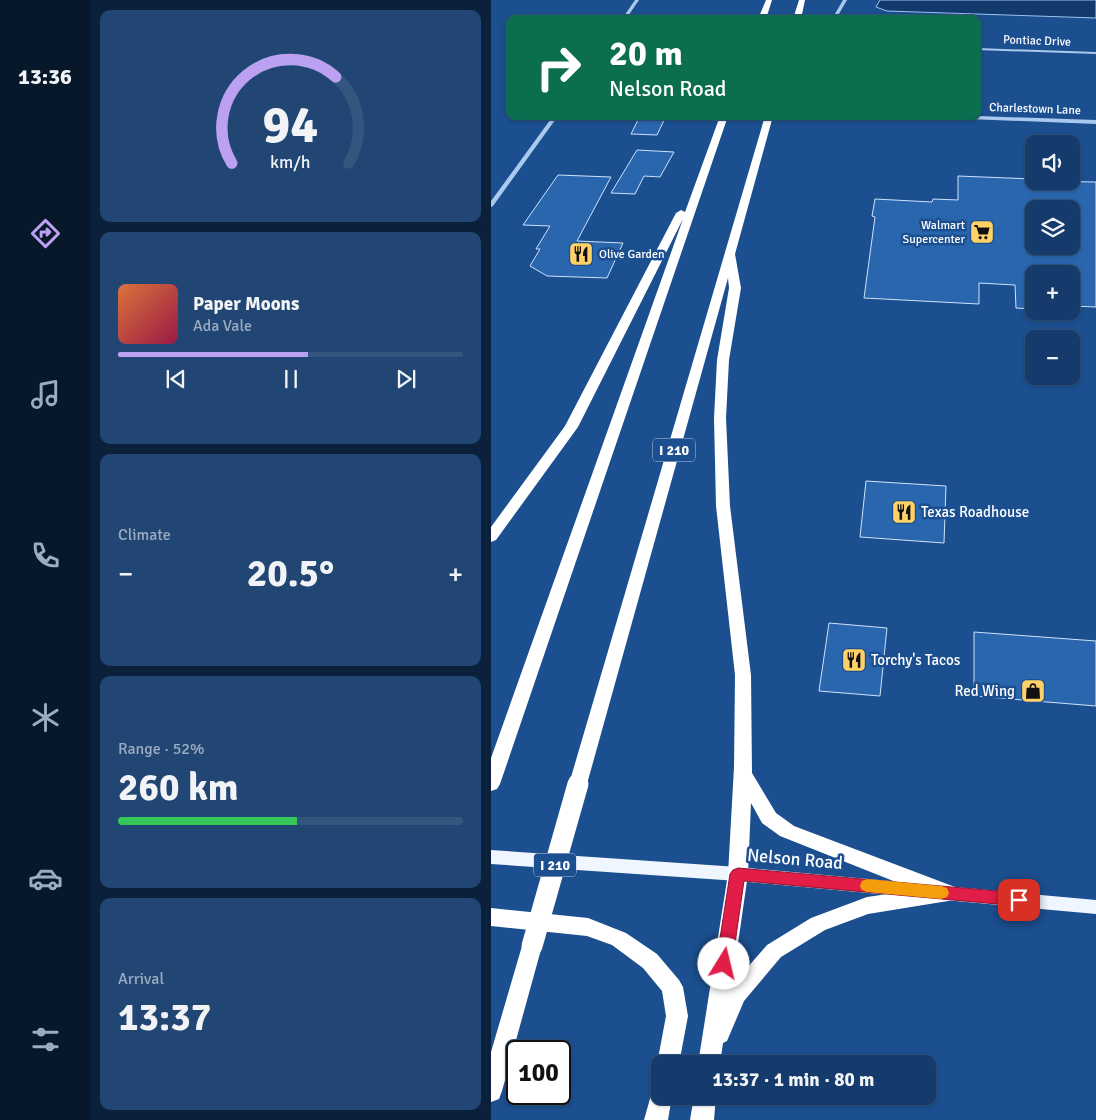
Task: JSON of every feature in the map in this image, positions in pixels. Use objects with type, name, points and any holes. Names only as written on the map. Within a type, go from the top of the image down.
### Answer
[{"type":"highway","points":[[763,15],[769,0]]},
{"type":"highway","points":[[798,15],[802,0]]},
{"type":"highway","points":[[493,778],[723,120]]},
{"type":"highway","name":"I 210","points":[[491,1091],[768,120]]},
{"type":"highway","points":[[491,538],[571,427],[708,161]]},
{"type":"highway","points":[[710,1055],[738,874],[743,774],[743,675],[723,506],[720,418],[723,360],[735,288],[730,254]]},
{"type":"highway","points":[[743,774],[769,818],[787,831],[948,893]]},
{"type":"highway","points":[[711,1055],[736,995],[774,952],[818,924],[867,906],[948,893]]},
{"type":"highway","points":[[491,917],[588,926],[619,939],[650,961],[672,987],[677,1016],[669,1055]]},
{"type":"highway","points":[[656,1120],[659,1105]]},
{"type":"highway","points":[[702,1120],[704,1105]]},
{"type":"main road","name":"Nelson Road","points":[[491,857],[738,874],[1096,907]]},
{"type":"street","points":[[627,15],[637,0]]},
{"type":"street","points":[[836,15],[845,0]]},
{"type":"street","name":"Pontiac Drive","points":[[981,49],[1096,53]]},
{"type":"street","name":"Charlestown Lane","points":[[981,117],[1096,122]]},
{"type":"street","points":[[491,205],[553,120]]},
{"type":"water","points":[[880,0],[1096,0],[1096,18],[887,11],[876,7]]},
{"type":"building","points":[[638,120],[664,120],[657,135],[631,134]]},
{"type":"building","points":[[637,150],[674,152],[660,177],[644,176],[635,194],[611,193]]},
{"type":"building","points":[[558,175],[611,177],[577,241],[623,243],[607,278],[547,276],[530,266],[540,249],[536,249],[550,226],[523,225]]},
{"type":"building","name":"Walmart Supercenter","points":[[958,176],[1025,179],[1025,190],[1080,190],[1080,182],[1096,182],[1096,307],[1080,306],[1080,265],[1025,265],[1025,309],[1016,308],[1015,285],[979,283],[979,304],[864,298],[875,217],[872,216],[875,199],[932,202],[933,199],[958,200]]},
{"type":"building","name":"Texas Roadhouse","points":[[866,481],[946,486],[944,543],[860,537]]},
{"type":"building","name":"Torchy's Tacos","points":[[829,623],[887,628],[880,696],[819,691]]},
{"type":"building","points":[[974,632],[1096,641],[1096,706],[974,696]]},
{"type":"slow traffic","points":[[867,886],[941,893]]},
{"type":"place","name":"Walmart Supercenter","points":[[982,232]]},
{"type":"place","name":"Olive Garden","points":[[581,254]]},
{"type":"place","name":"Texas Roadhouse","points":[[904,512]]},
{"type":"place","name":"Torchy's Tacos","points":[[854,660]]},
{"type":"place","name":"Red Wing","points":[[1033,691]]},
{"type":"route","points":[[724,964],[738,874],[1019,900]]}]
